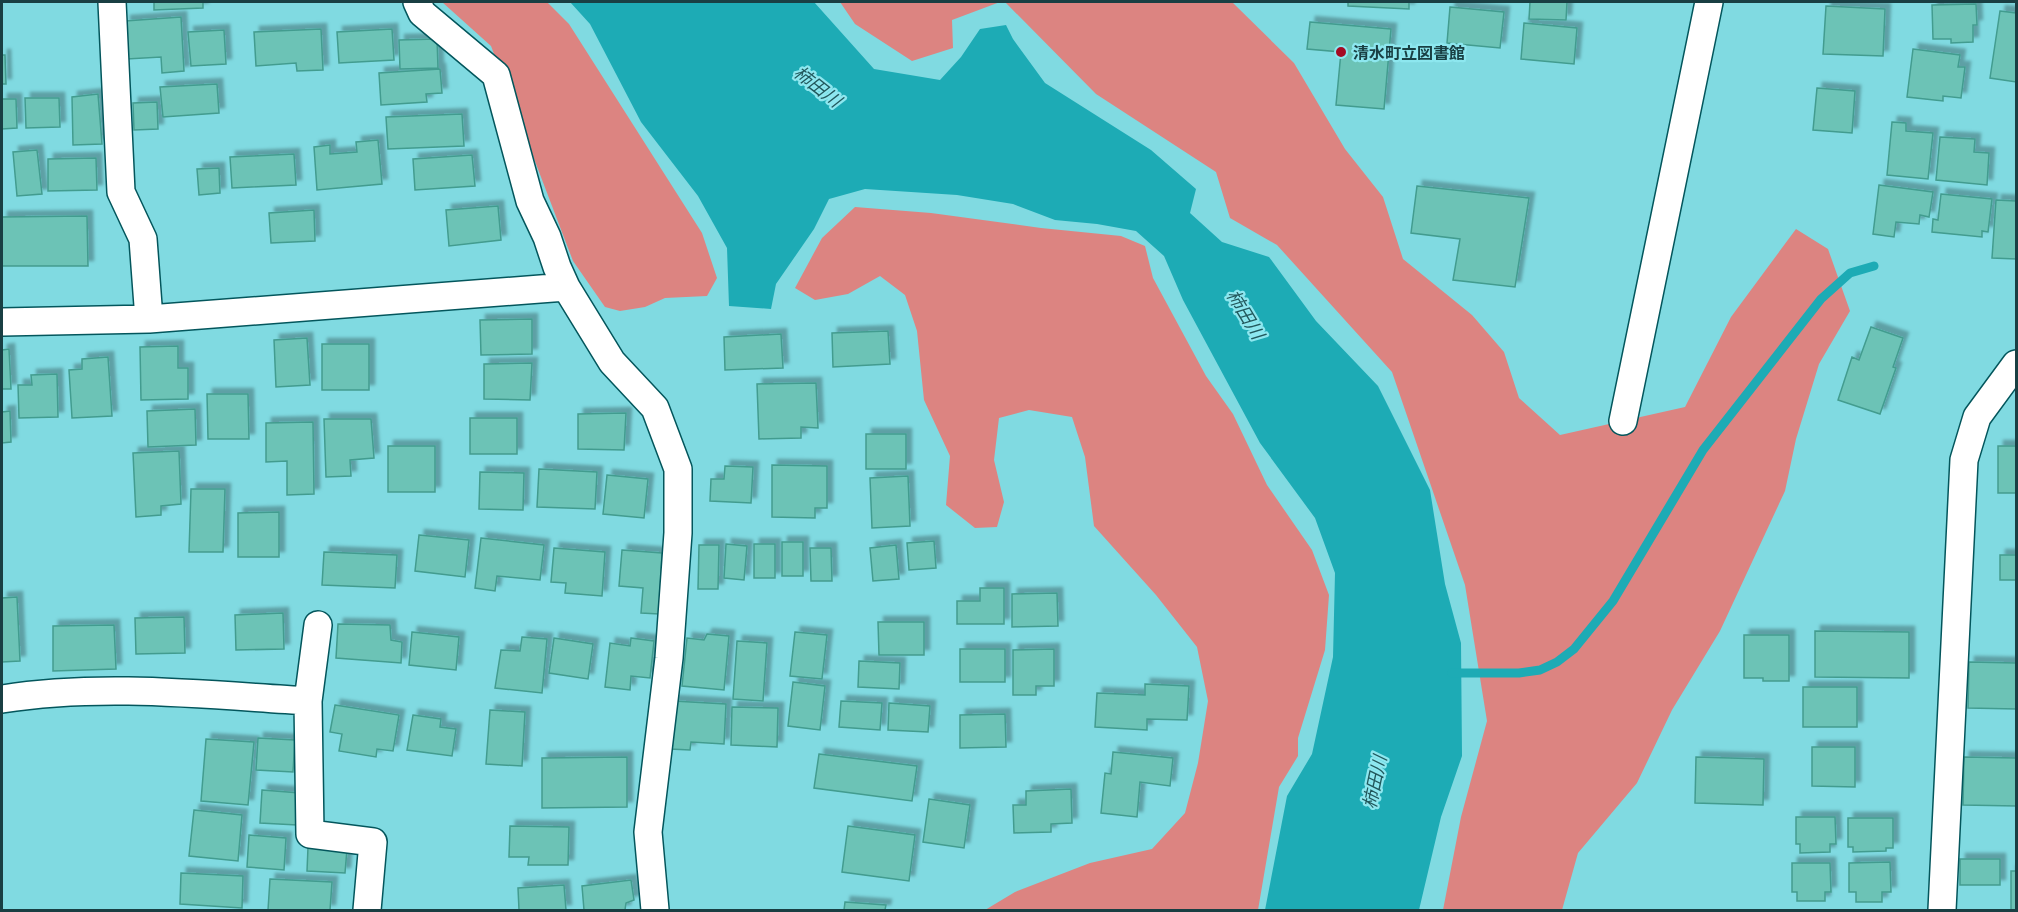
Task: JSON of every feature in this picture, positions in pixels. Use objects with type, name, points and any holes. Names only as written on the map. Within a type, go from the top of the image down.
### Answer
[{"type":"street","points":[[112,2],[121,192],[143,239],[149,320]]},
{"type":"street","points":[[417,2],[422,13],[496,75],[530,201],[566,287],[612,362],[655,408],[678,469],[678,533],[669,658],[648,832],[655,910]]},
{"type":"street","points":[[1623,421],[1708,2]]},
{"type":"street","points":[[2,322],[149,320],[566,287]]},
{"type":"street","points":[[1942,910],[1964,460],[1977,417],[2016,364]]},
{"type":"street","points":[[318,625],[308,701],[310,834],[373,842],[367,910]]},
{"type":"street","points":[[2,699],[41,693],[141,692],[308,701]]},
{"type":"shaded area","points":[[442,2],[547,2],[569,24],[702,233],[717,278],[707,296],[665,298],[645,307],[620,311],[605,307],[573,261],[491,46]]},
{"type":"shaded area","points":[[840,2],[1000,2],[952,20],[953,48],[912,61],[855,24]]},
{"type":"shaded area","points":[[1005,2],[1232,2],[1294,63],[1345,149],[1383,197],[1403,259],[1472,315],[1504,352],[1519,398],[1560,435],[1685,407],[1731,317],[1796,229],[1828,249],[1850,311],[1819,364],[1796,439],[1785,491],[1720,631],[1672,710],[1637,783],[1578,853],[1562,910],[1443,910],[1461,817],[1487,721],[1465,585],[1392,372],[1277,245],[1230,218],[1216,172],[1096,94]]},
{"type":"shaded area","points":[[855,207],[931,213],[1121,236],[1145,246],[1153,278],[1206,376],[1233,414],[1267,485],[1312,550],[1329,595],[1325,650],[1298,738],[1298,756],[1279,787],[1258,910],[985,910],[1015,892],[1090,863],[1152,849],[1185,813],[1198,763],[1208,701],[1197,647],[1156,595],[1094,526],[1085,457],[1072,417],[1029,410],[999,418],[994,460],[1004,502],[997,527],[975,528],[946,505],[950,456],[924,400],[917,331],[905,295],[880,276],[848,294],[815,300],[795,288],[822,238]]},
{"type":"water","name":"柿田川","points":[[570,2],[814,2],[874,69],[940,80],[961,57],[980,29],[1006,25],[1013,39],[1045,83],[1151,150],[1196,189],[1190,213],[1222,242],[1269,257],[1316,321],[1378,386],[1430,490],[1445,584],[1461,643],[1462,756],[1441,817],[1419,910],[1265,910],[1287,796],[1312,754],[1333,657],[1335,573],[1315,518],[1260,443],[1183,300],[1164,256],[1136,231],[1055,220],[1013,204],[957,195],[865,189],[829,199],[814,229],[776,284],[771,309],[729,306],[727,248],[698,196],[641,122],[590,24]]},
{"type":"building","points":[[154,2],[203,2],[203,8],[154,10]]},
{"type":"building","points":[[1348,2],[1409,2],[1409,9],[1348,6]]},
{"type":"building","points":[[1530,2],[1567,2],[1566,20],[1529,19]]},
{"type":"building","points":[[1976,4],[1977,25],[1973,25],[1973,42],[1951,43],[1951,39],[1933,39],[1932,5]]},
{"type":"building","points":[[1826,6],[1885,9],[1883,56],[1823,54]]},
{"type":"building","points":[[1450,7],[1504,12],[1500,48],[1447,43]]},
{"type":"building","points":[[2000,11],[2016,13],[2016,82],[1990,78]]},
{"type":"building","points":[[181,17],[184,71],[162,73],[161,57],[127,59],[125,21]]},
{"type":"building","points":[[1310,22],[1391,29],[1384,109],[1336,105],[1341,52],[1307,49]]},
{"type":"building","points":[[1524,23],[1577,28],[1574,64],[1521,59]]},
{"type":"building","points":[[321,29],[323,70],[297,71],[296,63],[256,66],[254,32]]},
{"type":"building","points":[[392,29],[394,60],[339,63],[337,32]]},
{"type":"building","points":[[224,30],[226,64],[191,66],[188,32]]},
{"type":"building","points":[[437,39],[438,68],[400,69],[399,40]]},
{"type":"building","points":[[1913,49],[1960,55],[1958,67],[1965,67],[1961,98],[1943,96],[1943,101],[1907,97]]},
{"type":"building","points":[[2,55],[5,55],[6,84],[2,84]]},
{"type":"building","points":[[440,69],[442,93],[426,94],[427,102],[381,105],[379,73]]},
{"type":"building","points":[[217,84],[219,113],[163,117],[160,87]]},
{"type":"building","points":[[1817,88],[1855,91],[1852,133],[1813,130]]},
{"type":"building","points":[[98,94],[102,144],[73,145],[72,97]]},
{"type":"building","points":[[25,98],[59,98],[60,127],[26,128]]},
{"type":"building","points":[[2,99],[16,99],[17,128],[2,129]]},
{"type":"building","points":[[157,102],[158,129],[134,130],[133,103]]},
{"type":"building","points":[[462,114],[464,146],[388,149],[386,117]]},
{"type":"building","points":[[1892,122],[1906,123],[1906,131],[1933,133],[1928,179],[1887,175]]},
{"type":"building","points":[[1940,137],[1975,139],[1974,152],[1989,153],[1987,185],[1936,180]]},
{"type":"building","points":[[378,140],[382,184],[317,190],[314,147],[330,145],[330,154],[357,152],[356,142]]},
{"type":"building","points":[[37,150],[42,194],[17,196],[13,152]]},
{"type":"building","points":[[294,154],[296,185],[232,188],[230,157]]},
{"type":"building","points":[[472,155],[475,186],[415,190],[413,159]]},
{"type":"building","points":[[96,158],[97,190],[48,191],[48,159]]},
{"type":"building","points":[[219,168],[220,193],[199,195],[197,169]]},
{"type":"building","points":[[1879,185],[1933,192],[1929,217],[1920,215],[1919,224],[1896,222],[1894,237],[1873,234]]},
{"type":"building","points":[[1417,186],[1529,198],[1515,287],[1453,280],[1460,239],[1411,233]]},
{"type":"building","points":[[1941,194],[1992,199],[1988,232],[1982,231],[1982,237],[1932,232],[1933,219],[1938,220]]},
{"type":"building","points":[[1996,200],[2016,201],[2016,259],[1992,258]]},
{"type":"building","points":[[498,206],[501,240],[449,246],[446,210]]},
{"type":"building","points":[[314,210],[315,241],[271,243],[269,213]]},
{"type":"building","points":[[87,216],[88,266],[2,266],[2,217]]},
{"type":"building","points":[[532,319],[532,354],[481,355],[480,320]]},
{"type":"building","points":[[1871,327],[1903,338],[1893,367],[1896,368],[1880,414],[1838,400],[1852,357],[1859,360]]},
{"type":"building","points":[[888,331],[890,364],[833,367],[832,333]]},
{"type":"building","points":[[781,334],[783,368],[725,370],[724,337]]},
{"type":"building","points":[[307,338],[310,385],[276,387],[274,340]]},
{"type":"building","points":[[322,344],[369,344],[369,390],[322,390]]},
{"type":"building","points":[[178,346],[178,368],[188,368],[188,399],[141,400],[140,347]]},
{"type":"building","points":[[9,349],[11,389],[2,389],[2,350]]},
{"type":"building","points":[[108,357],[112,416],[72,418],[69,370],[82,369],[82,359]]},
{"type":"building","points":[[532,363],[530,400],[484,399],[484,364]]},
{"type":"building","points":[[57,374],[58,417],[19,418],[18,385],[32,385],[31,375]]},
{"type":"building","points":[[816,383],[818,428],[801,427],[801,438],[759,439],[757,384]]},
{"type":"building","points":[[207,394],[248,394],[249,439],[208,439]]},
{"type":"building","points":[[195,409],[196,445],[148,447],[147,411]]},
{"type":"building","points":[[10,411],[11,442],[2,443],[2,412]]},
{"type":"building","points":[[626,413],[624,450],[578,449],[578,414]]},
{"type":"building","points":[[470,418],[517,418],[517,454],[470,454]]},
{"type":"building","points":[[324,419],[371,419],[374,458],[350,460],[351,476],[326,477]]},
{"type":"building","points":[[313,422],[314,494],[287,495],[287,461],[266,462],[266,423]]},
{"type":"building","points":[[866,434],[906,434],[906,469],[866,469]]},
{"type":"building","points":[[388,446],[435,446],[435,492],[388,492]]},
{"type":"building","points":[[1998,446],[2016,446],[2016,493],[1998,493]]},
{"type":"building","points":[[179,451],[181,504],[161,506],[161,515],[136,517],[133,453]]},
{"type":"building","points":[[772,465],[827,466],[827,508],[815,508],[815,518],[772,517]]},
{"type":"building","points":[[725,466],[753,467],[751,503],[710,501],[711,479],[724,479]]},
{"type":"building","points":[[539,469],[597,472],[595,509],[537,507]]},
{"type":"building","points":[[480,472],[524,473],[523,510],[479,509]]},
{"type":"building","points":[[607,475],[648,479],[644,518],[603,514]]},
{"type":"building","points":[[908,476],[910,526],[872,528],[870,478]]},
{"type":"building","points":[[191,489],[225,489],[223,552],[189,552]]},
{"type":"building","points":[[279,512],[279,557],[238,557],[238,513]]},
{"type":"building","points":[[419,535],[469,540],[465,577],[415,571]]},
{"type":"building","points":[[481,538],[544,545],[540,580],[497,576],[495,591],[475,588]]},
{"type":"building","points":[[934,541],[936,568],[909,570],[907,543]]},
{"type":"building","points":[[782,542],[803,542],[803,576],[782,576]]},
{"type":"building","points":[[726,544],[747,546],[744,580],[724,578]]},
{"type":"building","points":[[754,544],[775,544],[775,578],[754,578]]},
{"type":"building","points":[[699,545],[719,545],[718,589],[698,589]]},
{"type":"building","points":[[896,545],[899,579],[873,581],[870,548]]},
{"type":"building","points":[[554,548],[605,552],[602,596],[565,593],[566,583],[551,582]]},
{"type":"building","points":[[810,548],[831,548],[832,581],[811,581]]},
{"type":"building","points":[[622,550],[662,553],[659,614],[641,613],[643,588],[619,586]]},
{"type":"building","points":[[324,552],[397,555],[395,588],[322,585]]},
{"type":"building","points":[[2000,555],[2016,555],[2016,580],[2000,580]]},
{"type":"building","points":[[980,588],[1004,588],[1004,624],[957,624],[957,601],[980,601]]},
{"type":"building","points":[[1057,593],[1058,626],[1012,627],[1012,594]]},
{"type":"building","points":[[17,597],[20,661],[2,662],[2,598]]},
{"type":"building","points":[[283,613],[284,649],[236,650],[235,615]]},
{"type":"building","points":[[184,617],[185,653],[136,654],[135,618]]},
{"type":"building","points":[[878,622],[924,622],[924,655],[879,655]]},
{"type":"building","points":[[338,624],[390,625],[391,640],[402,642],[401,663],[336,658]]},
{"type":"building","points":[[114,625],[116,669],[53,671],[53,626]]},
{"type":"building","points":[[1815,631],[1909,632],[1909,678],[1815,677]]},
{"type":"building","points":[[412,632],[459,637],[456,670],[409,665]]},
{"type":"building","points":[[795,632],[827,635],[822,679],[790,676]]},
{"type":"building","points":[[707,634],[729,636],[724,690],[682,686],[687,638],[704,640]]},
{"type":"building","points":[[1744,635],[1789,635],[1789,681],[1744,678]]},
{"type":"building","points":[[522,637],[547,639],[542,693],[495,688],[501,650],[520,651]]},
{"type":"building","points":[[554,638],[593,644],[588,679],[549,673]]},
{"type":"building","points":[[631,638],[654,641],[650,678],[631,676],[630,690],[605,687],[610,643],[630,646]]},
{"type":"building","points":[[737,641],[767,643],[763,701],[733,699]]},
{"type":"building","points":[[960,649],[1005,649],[1005,682],[960,682]]},
{"type":"building","points":[[1054,649],[1054,686],[1036,686],[1036,695],[1013,695],[1013,650]]},
{"type":"building","points":[[859,661],[900,663],[899,689],[858,687]]},
{"type":"building","points":[[1969,662],[2016,663],[2016,709],[1968,708]]},
{"type":"building","points":[[793,682],[825,686],[820,730],[788,726]]},
{"type":"building","points":[[1145,684],[1189,686],[1187,720],[1147,719],[1147,730],[1095,727],[1097,693],[1145,695]]},
{"type":"building","points":[[1803,687],[1857,687],[1857,727],[1803,727]]},
{"type":"building","points":[[673,701],[726,704],[724,744],[691,742],[690,750],[670,749]]},
{"type":"building","points":[[841,701],[882,703],[880,730],[839,727]]},
{"type":"building","points":[[889,703],[930,706],[928,732],[888,730]]},
{"type":"building","points":[[335,705],[399,715],[393,751],[377,749],[376,757],[339,751],[342,734],[330,732]]},
{"type":"building","points":[[732,707],[778,708],[777,747],[731,745]]},
{"type":"building","points":[[490,710],[525,712],[522,766],[486,764]]},
{"type":"building","points":[[1005,714],[1006,747],[960,748],[960,715]]},
{"type":"building","points":[[413,715],[441,719],[440,727],[456,729],[452,756],[407,750]]},
{"type":"building","points":[[258,738],[295,740],[293,772],[256,770]]},
{"type":"building","points":[[206,739],[254,742],[248,805],[201,801]]},
{"type":"building","points":[[1812,747],[1855,747],[1855,787],[1812,786]]},
{"type":"building","points":[[1113,752],[1173,758],[1170,786],[1140,782],[1137,817],[1101,813],[1105,773],[1111,774]]},
{"type":"building","points":[[819,754],[917,766],[912,801],[814,788]]},
{"type":"building","points":[[627,757],[627,807],[542,808],[542,758]]},
{"type":"building","points":[[1696,757],[1764,759],[1763,805],[1695,803]]},
{"type":"building","points":[[1964,757],[2016,758],[2016,806],[1963,805]]},
{"type":"building","points":[[1071,789],[1072,823],[1051,824],[1051,832],[1014,833],[1013,805],[1026,805],[1026,791]]},
{"type":"building","points":[[262,790],[300,793],[297,825],[260,823]]},
{"type":"building","points":[[929,799],[970,805],[964,848],[923,842]]},
{"type":"building","points":[[194,810],[242,815],[238,861],[189,856]]},
{"type":"building","points":[[1796,817],[1835,817],[1836,844],[1830,844],[1830,852],[1800,853],[1800,844],[1796,844]]},
{"type":"building","points":[[1848,818],[1893,818],[1893,848],[1886,848],[1886,851],[1853,852],[1853,847],[1848,847]]},
{"type":"building","points":[[510,826],[569,827],[568,865],[528,865],[529,857],[509,857]]},
{"type":"building","points":[[848,826],[915,835],[909,881],[842,872]]},
{"type":"building","points":[[249,835],[286,838],[284,870],[247,867]]},
{"type":"building","points":[[308,847],[347,849],[345,873],[307,871]]},
{"type":"building","points":[[1960,859],[2000,859],[2000,885],[1960,885]]},
{"type":"building","points":[[1890,862],[1891,892],[1882,892],[1882,902],[1856,902],[1856,892],[1849,892],[1849,863]]},
{"type":"building","points":[[1792,863],[1830,863],[1831,892],[1825,892],[1825,901],[1797,901],[1797,892],[1792,892]]},
{"type":"building","points":[[2011,871],[2016,871],[2016,910],[2011,910]]},
{"type":"building","points":[[181,873],[243,876],[242,908],[180,904]]},
{"type":"building","points":[[270,879],[332,882],[330,910],[268,910]]},
{"type":"building","points":[[631,880],[634,900],[626,903],[625,910],[584,910],[582,886]]},
{"type":"building","points":[[564,885],[566,910],[519,910],[518,888]]},
{"type":"building","points":[[845,902],[886,905],[885,910],[844,910]]},
{"type":"waterway","points":[[1452,673],[1519,673],[1540,670],[1557,662],[1574,649],[1613,601],[1703,450],[1821,299],[1850,273],[1874,266]]},
{"type":"place","name":"清水町立図書館","points":[[1341,52]]}]
